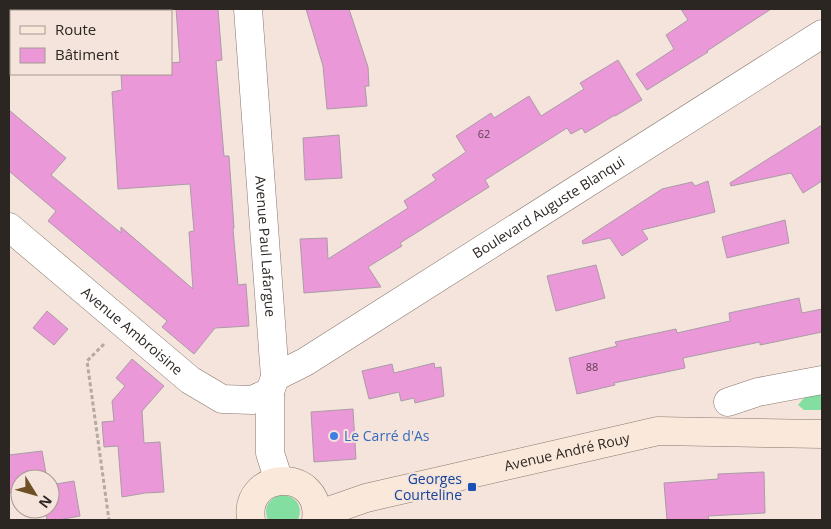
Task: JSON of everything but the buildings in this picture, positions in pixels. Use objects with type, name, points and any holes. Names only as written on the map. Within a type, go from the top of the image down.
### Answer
[{"type":"main road","name":"Avenue André Rouy","points":[[317,518],[366,498],[658,431],[822,434]]},
{"type":"main road","points":[[251,520],[250,514],[255,496],[262,488],[270,483],[289,480],[298,483],[312,496],[316,506],[317,518]]},
{"type":"street","name":"Avenue Paul Lafargue","points":[[248,9],[272,385],[270,453],[279,481]]},
{"type":"street","name":"Boulevard Auguste Blanqui","points":[[272,385],[305,362],[822,34]]},
{"type":"street","name":"Avenue Ambroisine","points":[[9,227],[190,380],[222,399],[252,400],[272,385]]},
{"type":"street","points":[[728,402],[758,392],[822,380]]},
{"type":"street","points":[[658,431],[685,424]]},
{"type":"path","points":[[109,520],[87,361],[125,325]]},
{"type":"green space","points":[[822,394],[822,410],[804,410],[798,405],[805,397]]},
{"type":"green space","points":[[280,495],[290,497],[297,502],[300,510],[298,520],[268,520],[266,508],[272,499]]},
{"type":"place","name":"Le Carré d'As","points":[[334,436]]},
{"type":"place","name":"Georges Courteline","points":[[472,487]]}]
